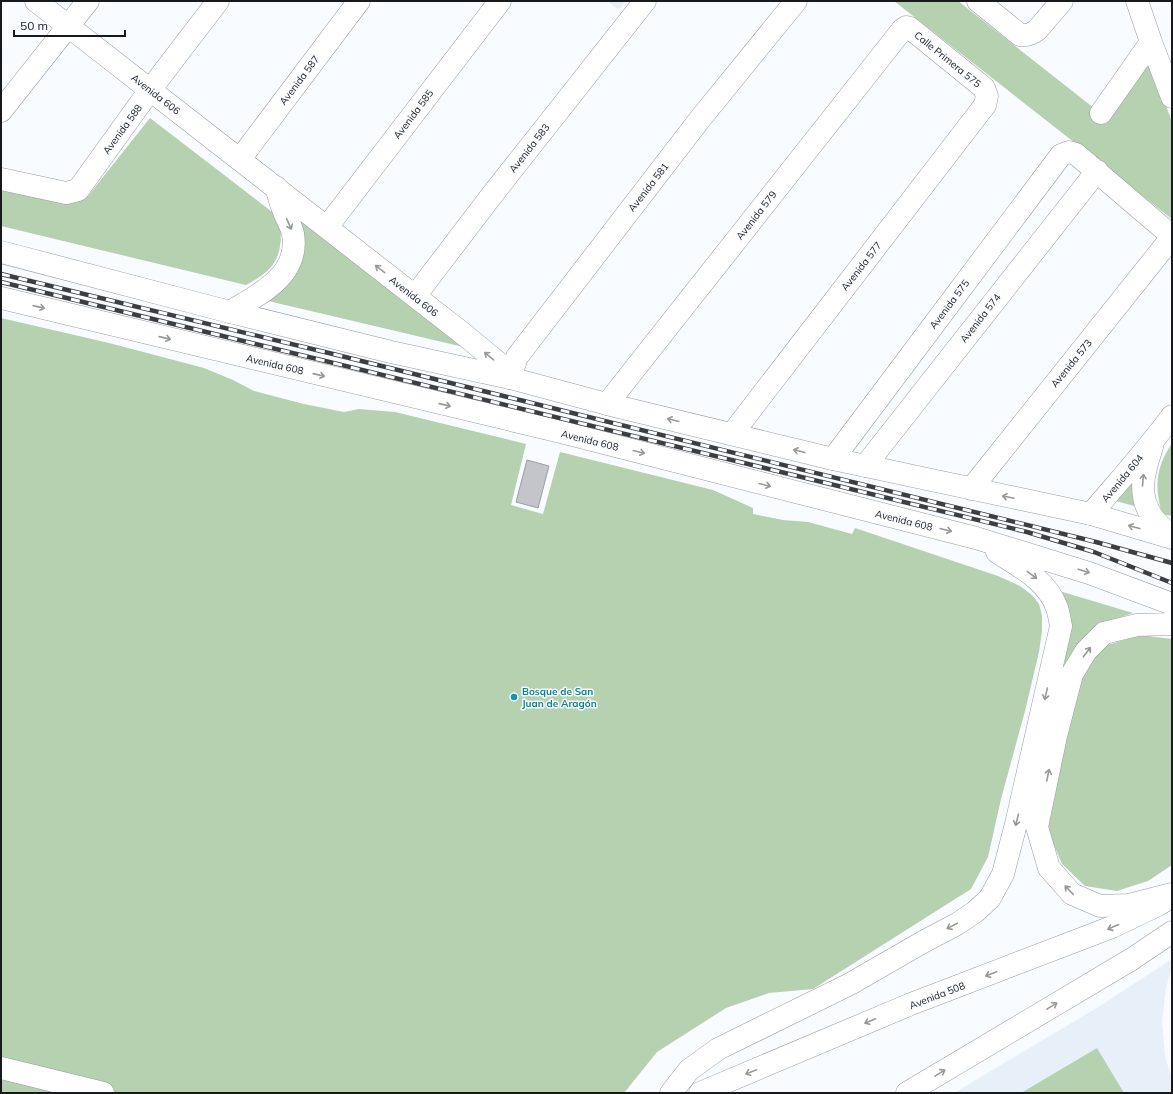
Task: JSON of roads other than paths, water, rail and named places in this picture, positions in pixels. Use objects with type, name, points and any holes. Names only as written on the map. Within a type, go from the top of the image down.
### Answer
[{"type":"main road","name":"Avenida 606","points":[[36,1],[415,296],[501,365],[510,378]]},
{"type":"main road","points":[[1,111],[88,1]]},
{"type":"main road","name":"Avenida 588","points":[[1,179],[66,193],[78,190],[150,90],[218,1]]},
{"type":"main road","name":"Avenida 587","points":[[240,159],[359,1]]},
{"type":"main road","name":"Avenida 585","points":[[327,227],[500,1]]},
{"type":"main road","name":"Avenida 583","points":[[415,296],[501,183],[645,1]]},
{"type":"main road","name":"Avenida 581","points":[[510,378],[517,357],[700,119],[796,1]]},
{"type":"main road","points":[[978,1],[1020,35],[1029,34],[1037,30],[1062,1]]},
{"type":"main road","points":[[1137,1],[1172,97]]},
{"type":"main road","name":"Calle Primera 575","points":[[906,27],[910,28],[984,88],[987,96]]},
{"type":"main road","name":"Avenida 579","points":[[607,404],[902,30],[906,27]]},
{"type":"main road","points":[[1101,112],[1151,42]]},
{"type":"main road","name":"Avenida 577","points":[[732,434],[985,105],[987,96]]},
{"type":"main road","name":"Avenida 575","points":[[833,459],[1061,156],[1069,152],[1076,154],[1097,172]]},
{"type":"main road","points":[[1097,172],[1172,236]]},
{"type":"main road","name":"Avenida 574","points":[[865,466],[1097,172]]},
{"type":"main road","points":[[230,312],[274,284],[284,273],[293,254],[293,233],[284,213],[276,188]]},
{"type":"main road","name":"Avenida 573","points":[[971,489],[1172,236]]},
{"type":"main road","points":[[1,252],[230,312],[391,352],[510,378],[607,404],[833,459],[1091,514],[1172,537]]},
{"type":"main road","name":"Avenida 608","points":[[1,298],[553,430],[976,538],[1090,572],[1172,604]]},
{"type":"main road","name":"Avenida 604","points":[[1091,514],[1131,466],[1154,442],[1172,416]]},
{"type":"main road","name":"Avenida 604","points":[[1154,442],[1145,468],[1143,494],[1146,506],[1154,519],[1172,537]]},
{"type":"main road","points":[[671,1093],[690,1070],[718,1049],[850,984],[957,924],[975,912],[990,898],[1003,874],[1016,824],[1061,626],[1057,608],[1051,594],[1036,577],[976,538]]},
{"type":"main road","points":[[1172,624],[1137,625],[1104,633],[1086,652],[1072,674],[1056,736],[1037,827],[1049,868],[1072,894],[1100,906],[1129,906],[1172,895]]},
{"type":"main road","name":"Avenida 508","points":[[706,1090],[911,1004],[1112,927],[1158,905],[1172,895]]},
{"type":"main road","points":[[907,1093],[1132,959],[1172,932]]},
{"type":"main road","points":[[1,1068],[103,1093]]},
{"type":"railway","points":[[1,274],[333,354],[1096,542],[1172,563]]},
{"type":"railway","points":[[1,282],[1027,532],[1094,552],[1172,583]]},
{"type":"place","name":"Bosque de San Juan de Aragón","points":[[514,697]]}]
